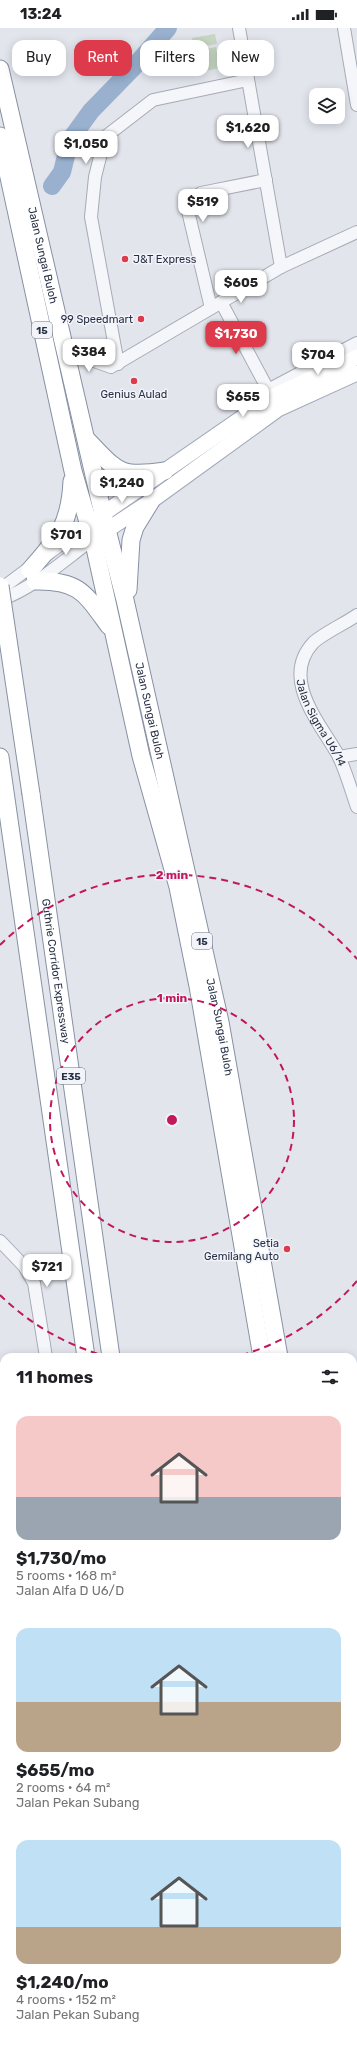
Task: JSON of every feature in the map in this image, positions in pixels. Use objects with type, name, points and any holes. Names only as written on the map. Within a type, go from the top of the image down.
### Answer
[{"type":"highway","name":"Jalan Sungai Buloh","points":[[0,69],[125,600],[220,1022],[278,1353]]},
{"type":"highway","name":"Jalan Sungai Buloh","points":[[0,136],[73,471],[91,532],[141,756],[178,888],[198,986],[261,1353]]},
{"type":"highway","points":[[86,439],[114,468],[126,473],[140,475],[165,471]]},
{"type":"highway","points":[[73,471],[69,510],[64,527],[32,575],[67,583],[79,590],[88,597],[112,629]]},
{"type":"highway","points":[[125,600],[129,586],[131,540],[135,527],[151,501]]},
{"type":"highway","name":"Guthrie Corridor Expressway","points":[[0,586],[110,1353]]},
{"type":"highway","name":"E35","points":[[0,757],[26,948],[85,1353]]},
{"type":"main road","points":[[91,532],[165,471],[270,393],[357,357]]},
{"type":"main road","points":[[106,521],[151,501],[278,409],[357,372]]},
{"type":"street","points":[[239,28],[281,267]]},
{"type":"street","points":[[344,28],[357,105]]},
{"type":"street","points":[[118,364],[91,217],[95,177],[105,137],[153,100],[248,80]]},
{"type":"street","points":[[266,180],[201,193],[193,200],[188,211],[216,305],[270,393],[357,343]]},
{"type":"street","points":[[64,342],[86,358],[101,365],[111,367],[281,267],[357,232]]},
{"type":"street","points":[[0,600],[10,596],[32,575],[91,532]]},
{"type":"street","points":[[0,594],[5,586],[32,575]]},
{"type":"street","name":"Jalan Sigma U6/14","points":[[357,615],[314,643],[301,663],[301,687],[310,710],[339,757],[357,807]]},
{"type":"street","points":[[339,757],[357,754]]},
{"type":"street","points":[[0,1241],[24,1266],[34,1283],[45,1353]]},
{"type":"green space","points":[[215,34],[217,44],[209,45],[209,40],[192,40],[192,38]]},
{"type":"green space","points":[[216,47],[217,69],[209,70],[209,48]]},
{"type":"waterway","points":[[52,186],[62,172],[70,140],[91,111],[132,69],[168,28]]},
{"type":"place","name":"J&T Express","points":[[125,259]]},
{"type":"place","name":"99 Speedmart","points":[[141,319]]},
{"type":"place","name":"Genius Aulad","points":[[134,381]]},
{"type":"place","name":"Setia Gemilang Auto","points":[[287,1249]]}]
